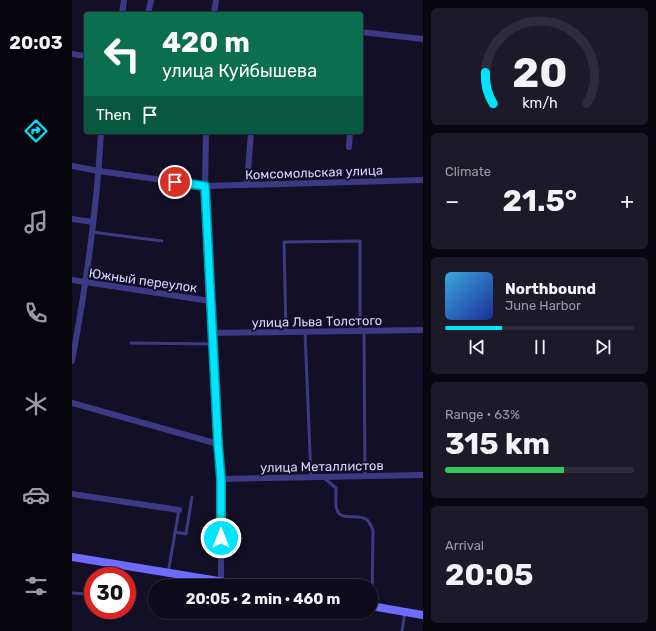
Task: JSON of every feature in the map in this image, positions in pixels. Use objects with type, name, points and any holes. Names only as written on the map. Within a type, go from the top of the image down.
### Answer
[{"type":"street","points":[[122,12],[124,0]]},
{"type":"street","points":[[148,12],[151,0]]},
{"type":"street","points":[[214,12],[216,0]]},
{"type":"street","points":[[363,32],[423,39]]},
{"type":"street","points":[[72,54],[84,56]]},
{"type":"street","points":[[72,362],[74,340],[94,222],[101,134]]},
{"type":"street","points":[[206,134],[205,186],[210,301],[221,479],[221,579]]},
{"type":"street","points":[[247,185],[251,134]]},
{"type":"street","points":[[349,146],[350,134]]},
{"type":"street","name":"Комсомольская улица","points":[[72,166],[205,186],[423,180]]},
{"type":"street","points":[[72,219],[94,222]]},
{"type":"street","name":"Южный переулок","points":[[72,280],[210,301]]},
{"type":"street","name":"улица Льва Толстого","points":[[212,333],[423,330]]},
{"type":"street","points":[[72,403],[218,444]]},
{"type":"street","name":"улица Металлистов","points":[[221,479],[423,475]]},
{"type":"street","points":[[72,494],[179,510]]},
{"type":"street","points":[[72,557],[208,579]]},
{"type":"street","points":[[378,607],[423,615]]},
{"type":"lane","points":[[92,232],[162,241]]},
{"type":"lane","points":[[286,333],[284,242],[360,241],[365,476]]},
{"type":"lane","points":[[305,332],[311,477]]},
{"type":"lane","points":[[131,343],[213,344]]},
{"type":"lane","points":[[323,477],[336,488],[337,511],[340,515],[366,519],[373,530],[372,579]]},
{"type":"lane","points":[[175,532],[186,534],[192,497]]},
{"type":"lane","points":[[168,573],[179,510]]},
{"type":"lane","points":[[72,593],[84,594]]},
{"type":"lane","points":[[402,631],[405,612]]},
{"type":"route","points":[[175,182],[205,186],[210,301],[221,479],[221,538]]}]
